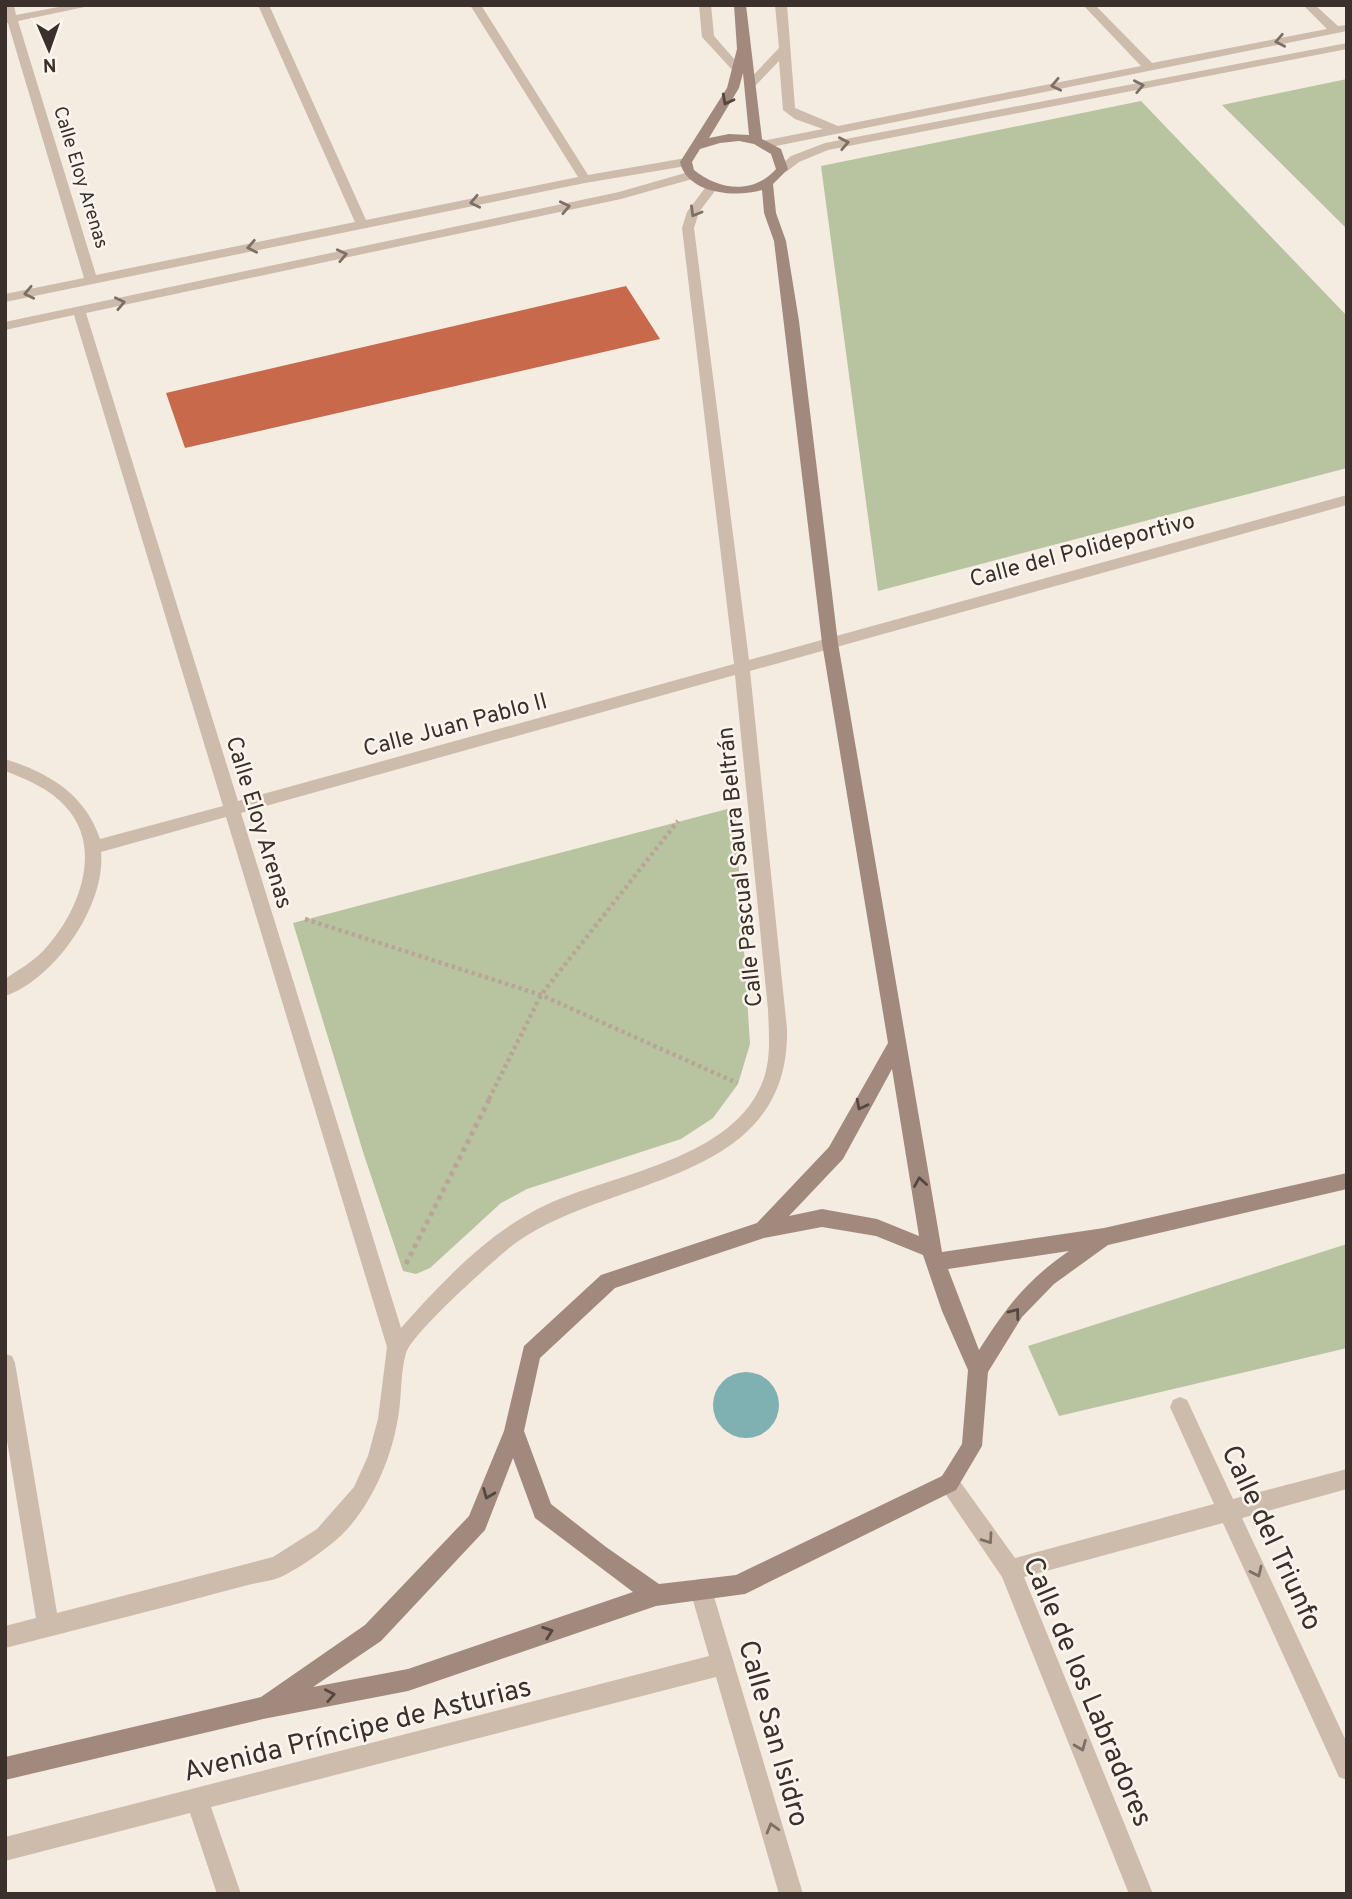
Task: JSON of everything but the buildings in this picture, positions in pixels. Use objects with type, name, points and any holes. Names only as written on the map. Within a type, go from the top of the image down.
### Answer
[{"type":"main road","points":[[740,5],[743,49],[751,83],[752,126],[761,142]]},
{"type":"main road","points":[[699,146],[726,137],[761,142],[777,152],[782,169],[768,183],[740,190],[712,187],[692,175],[686,162],[724,106],[739,71],[743,49]]},
{"type":"main road","points":[[768,183],[770,214],[779,241],[792,321],[830,643],[895,1046],[933,1256],[952,1311],[978,1370]]},
{"type":"main road","points":[[740,190],[770,214]]},
{"type":"main road","points":[[764,1228],[836,1153],[895,1046]]},
{"type":"main road","points":[[263,1708],[373,1633],[477,1523],[514,1431],[531,1353],[608,1281],[764,1228],[822,1218],[877,1228],[933,1256],[1104,1237],[1347,1181]]},
{"type":"main road","points":[[5,1769],[263,1708],[408,1680],[656,1595],[737,1586],[949,1483],[972,1446],[978,1370],[1015,1311],[1047,1278],[1104,1237]]},
{"type":"main road","points":[[514,1431],[543,1511],[656,1595]]},
{"type":"street","name":"Calle Eloy Arenas","points":[[8,5],[9,19],[91,280]]},
{"type":"street","points":[[9,19],[89,5]]},
{"type":"street","points":[[263,5],[362,225]]},
{"type":"street","points":[[475,5],[585,179]]},
{"type":"street","points":[[705,5],[708,37],[739,71]]},
{"type":"street","points":[[781,5],[789,110],[837,130]]},
{"type":"street","points":[[1088,5],[1148,66]]},
{"type":"street","points":[[1308,5],[1341,29]]},
{"type":"street","points":[[761,142],[837,130],[1341,29]]},
{"type":"street","points":[[782,169],[795,159],[825,147],[1347,46]]},
{"type":"street","points":[[751,83],[784,49]]},
{"type":"street","points":[[5,298],[585,179],[686,162]]},
{"type":"street","points":[[5,327],[621,195],[692,175]]},
{"type":"street","name":"Calle Pascual Saura Beltrán","points":[[397,1347],[443,1294],[498,1243],[552,1211],[682,1164],[728,1138],[752,1116],[771,1084],[778,1049],[777,1010],[742,668],[690,241],[689,220],[712,187]]},
{"type":"street","name":"Calle Eloy Arenas","points":[[79,311],[397,1347]]},
{"type":"street","name":"Calle del Polideportivo","points":[[830,643],[1347,500]]},
{"type":"street","name":"Calle Juan Pablo II","points":[[92,848],[830,643]]},
{"type":"street","points":[[5,765],[43,779],[73,803],[91,835],[94,872],[80,915],[49,956],[5,989]]},
{"type":"street","points":[[5,1637],[278,1566],[325,1536],[361,1494],[378,1457],[388,1419],[397,1347]]},
{"type":"street","points":[[5,1363],[48,1627]]},
{"type":"street","name":"Calle del Triunfo","points":[[1180,1407],[1347,1769]]},
{"type":"street","points":[[1010,1570],[1347,1479]]},
{"type":"street","name":"Calle de los Labradores","points":[[949,1483],[1010,1570],[1141,1894]]},
{"type":"street","name":"Calle San Isidro","points":[[701,1590],[791,1894]]},
{"type":"street","name":"Avenida Príncipe de Asturias","points":[[5,1849],[723,1664]]},
{"type":"street","points":[[197,1799],[229,1894]]},
{"type":"path","points":[[403,1271],[541,995],[678,821]]},
{"type":"path","points":[[305,919],[541,995],[738,1084]]},
{"type":"green space","points":[[1347,79],[1347,229],[1222,105]]},
{"type":"green space","points":[[1141,101],[1347,316],[1347,468],[878,591],[821,166]]},
{"type":"green space","points":[[735,807],[750,1044],[738,1084],[713,1118],[681,1139],[527,1189],[501,1203],[430,1268],[416,1274],[403,1271],[364,1155],[293,923]]},
{"type":"green space","points":[[1347,1244],[1347,1348],[1059,1416],[1028,1346]]},
{"type":"water","points":[[746,1372],[759,1375],[769,1382],[776,1392],[779,1405],[776,1418],[769,1428],[759,1435],[746,1438],[733,1435],[723,1428],[716,1418],[713,1405],[716,1392],[723,1382],[733,1375]]}]
